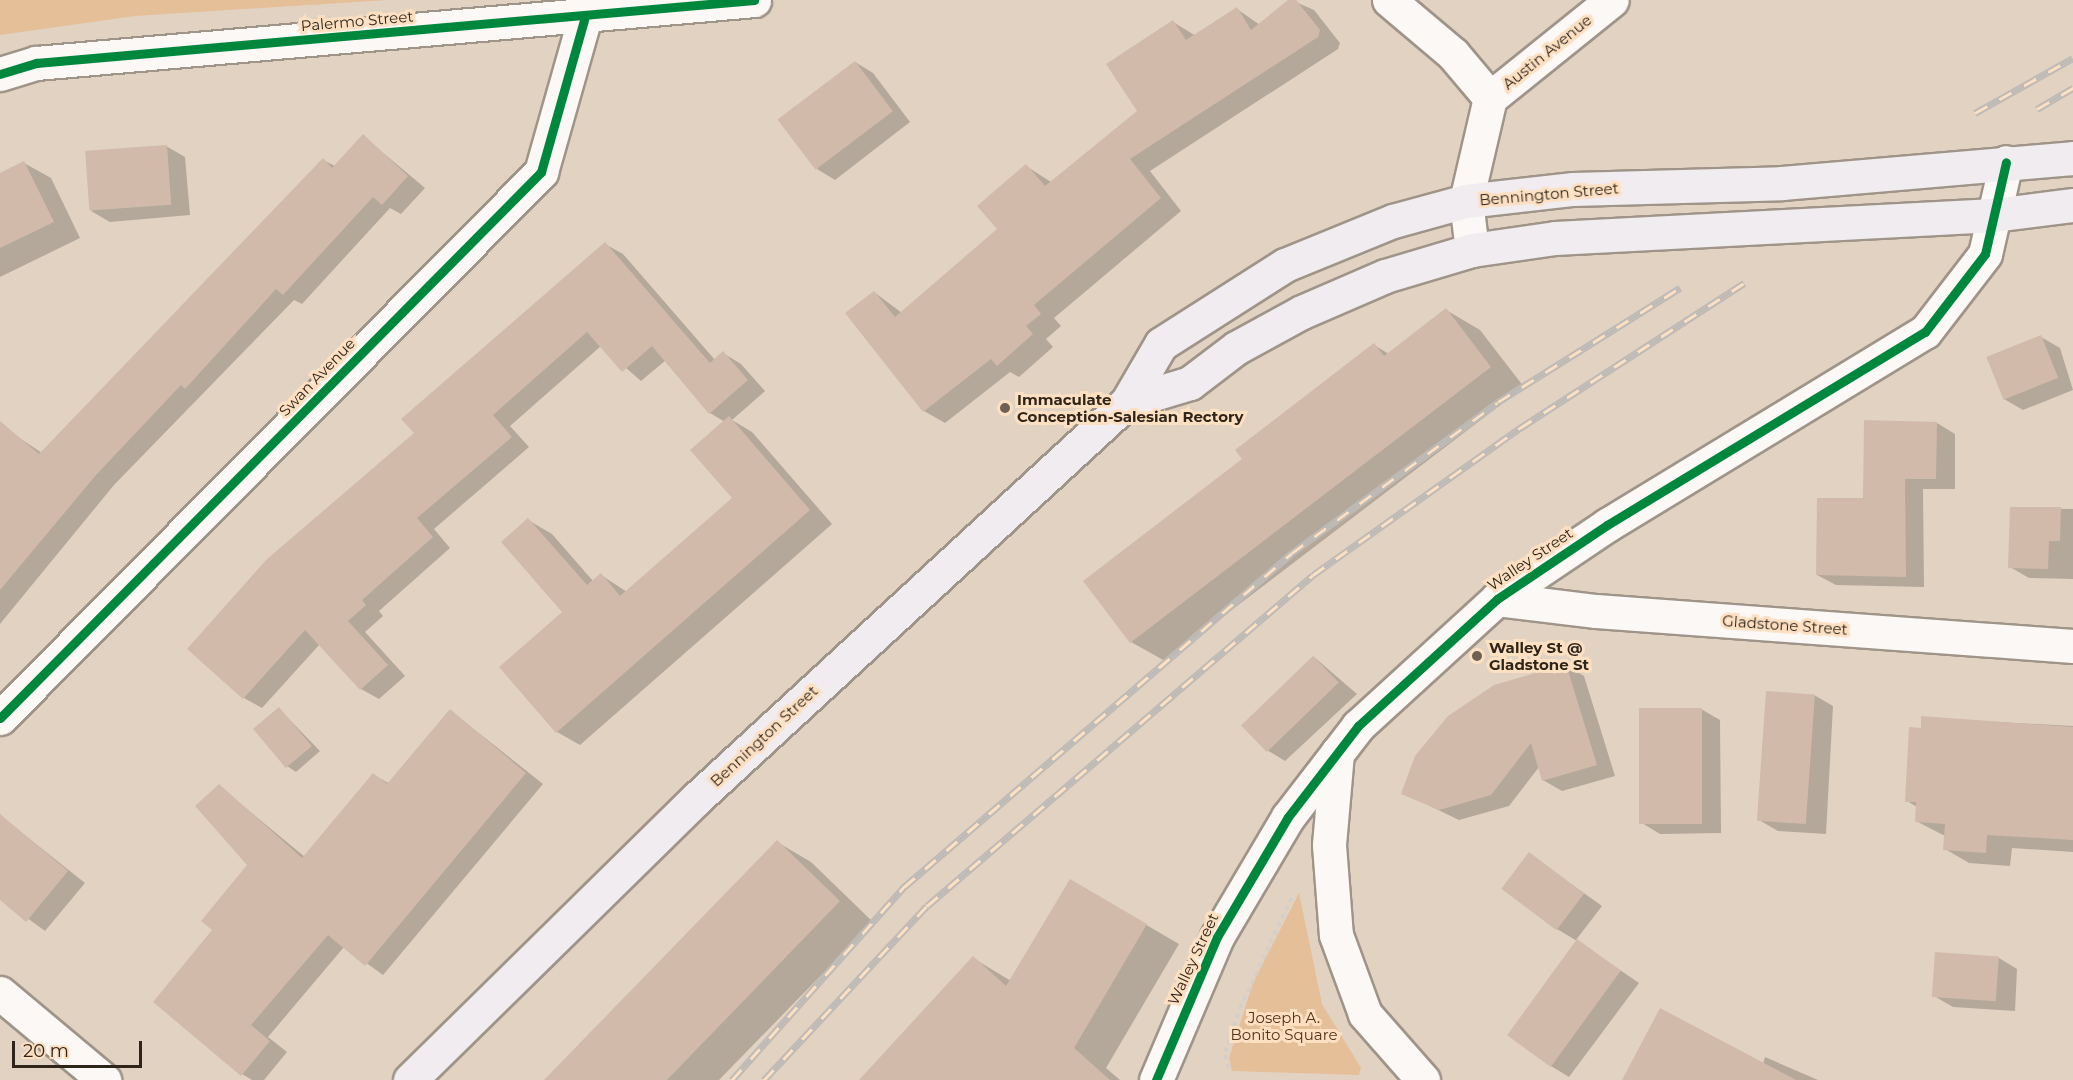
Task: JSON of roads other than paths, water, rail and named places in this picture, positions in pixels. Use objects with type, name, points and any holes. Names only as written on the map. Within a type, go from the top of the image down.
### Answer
[{"type":"main road","name":"Bennington Street","points":[[410,1080],[696,799],[1127,402],[1161,344],[1305,257],[1393,221],[1466,201],[1573,189],[1782,183],[2073,158]]},
{"type":"main road","name":"Bennington Street","points":[[1127,402],[1190,383],[1236,348],[1328,301],[1472,250],[1555,238],[1994,215],[2073,205]]},
{"type":"main road","points":[[1305,257],[1328,301]]},
{"type":"street","name":"Palermo Street","points":[[0,74],[36,63],[754,0]]},
{"type":"street","points":[[1389,0],[1453,54],[1490,98]]},
{"type":"street","name":"Austin Avenue","points":[[1472,250],[1466,201],[1490,98],[1612,0]]},
{"type":"street","name":"Swan Avenue","points":[[0,718],[541,172],[585,16]]},
{"type":"street","name":"Walley Street","points":[[1156,1080],[1217,937],[1288,818],[1358,726],[1497,599],[1607,525],[1925,332],[1985,254],[2006,162]]},
{"type":"street","name":"Gladstone Street","points":[[1497,599],[1596,611],[2073,646]]},
{"type":"street","points":[[1337,753],[1329,845],[1336,934],[1365,1014],[1423,1080]]},
{"type":"street","points":[[0,993],[104,1080]]},
{"type":"railway","points":[[1975,113],[2073,58]]},
{"type":"railway","points":[[2037,109],[2073,88]]},
{"type":"railway","points":[[764,1080],[927,906],[1313,575],[1520,428],[1744,283]]},
{"type":"railway","points":[[732,1080],[904,887],[1292,553],[1498,402],[1680,288]]},
{"type":"place","name":"Immaculate Conception-Salesian Rectory","points":[[1005,408]]},
{"type":"place","name":"Walley St @ Gladstone St","points":[[1477,656]]},
{"type":"park label","name":"Joseph A. Bonito Square","points":[[1284,1026]]}]
